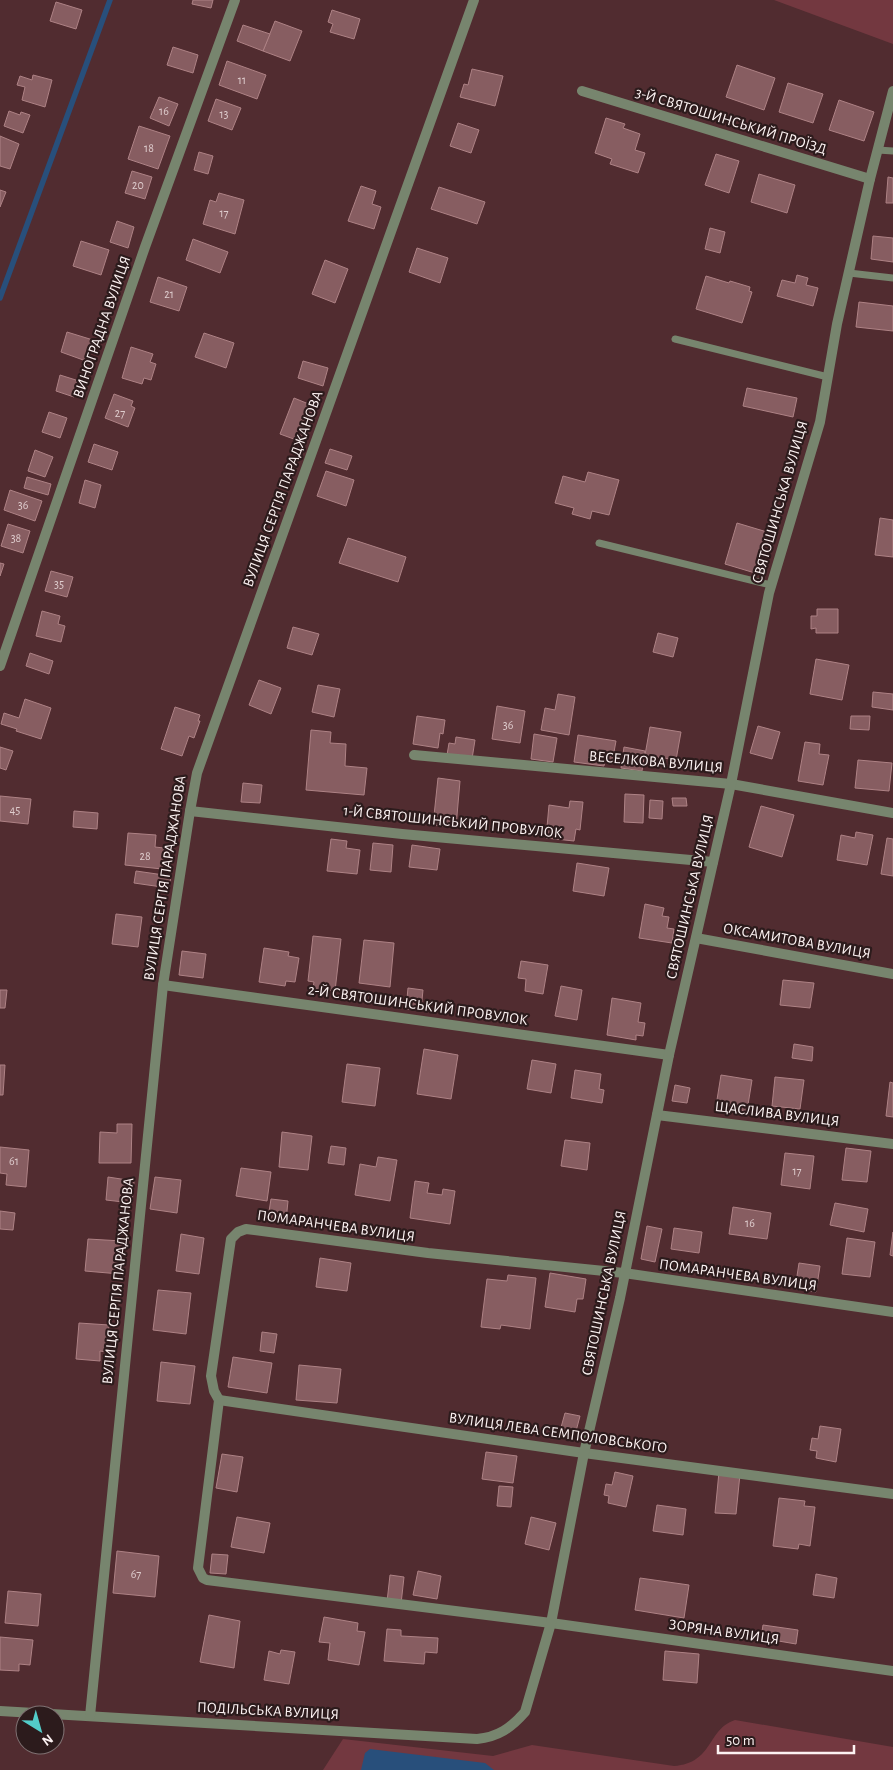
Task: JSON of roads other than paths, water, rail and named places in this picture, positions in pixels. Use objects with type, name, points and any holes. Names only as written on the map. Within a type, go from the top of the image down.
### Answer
[{"type":"street","name":"ВИНОГРАДНА ВУЛИЦЯ","points":[[0,666],[235,0]]},
{"type":"street","name":"ВУЛИЦЯ СЕРГІЯ ПАРАДЖАНОВА","points":[[90,1716],[163,985],[197,773],[474,0]]},
{"type":"street","name":"3-Й СВЯТОШИНСЬКИЙ ПРОЇЗД","points":[[582,91],[870,179]]},
{"type":"street","name":"СВЯТОШИНСЬКА ВУЛИЦЯ","points":[[525,1712],[551,1624],[584,1453],[624,1274],[669,1055],[731,784],[771,585],[820,422],[848,273],[893,91]]},
{"type":"street","name":"ВЕСЕЛКОВА ВУЛИЦЯ","points":[[414,755],[731,784],[893,813]]},
{"type":"street","name":"1-Й СВЯТОШИНСЬКИЙ ПРОВУЛОК","points":[[190,811],[402,834],[713,862]]},
{"type":"street","name":"ОКСАМИТОВА ВУЛИЦЯ","points":[[696,938],[893,974]]},
{"type":"street","name":"2-Й СВЯТОШИНСЬКИЙ ПРОВУЛОК","points":[[163,985],[669,1055]]},
{"type":"street","name":"ЩАСЛИВА ВУЛИЦЯ","points":[[657,1115],[893,1144]]},
{"type":"street","name":"ПОМАРАНЧЕВА ВУЛИЦЯ","points":[[551,1624],[203,1578],[198,1568],[219,1400],[214,1391],[212,1376],[231,1239],[238,1232],[246,1229],[428,1253],[624,1274],[893,1312]]},
{"type":"street","name":"ВУЛИЦЯ ЛЕВА СЕМПОЛОВСЬКОГО","points":[[219,1400],[584,1453],[893,1494]]},
{"type":"street","name":"ЗОРЯНА ВУЛИЦЯ","points":[[551,1624],[893,1671]]},
{"type":"street","name":"ПОДІЛЬСЬКА ВУЛИЦЯ","points":[[0,1711],[478,1739],[492,1737],[504,1732],[516,1724],[525,1712]]},
{"type":"lane","points":[[878,150],[893,151]]},
{"type":"lane","points":[[848,273],[893,278]]},
{"type":"lane","points":[[676,339],[828,377]]},
{"type":"lane","points":[[599,543],[771,585]]},
{"type":"water","points":[[370,1749],[485,1763],[494,1770],[361,1770],[365,1753]]},
{"type":"waterway","points":[[0,298],[110,0]]}]
